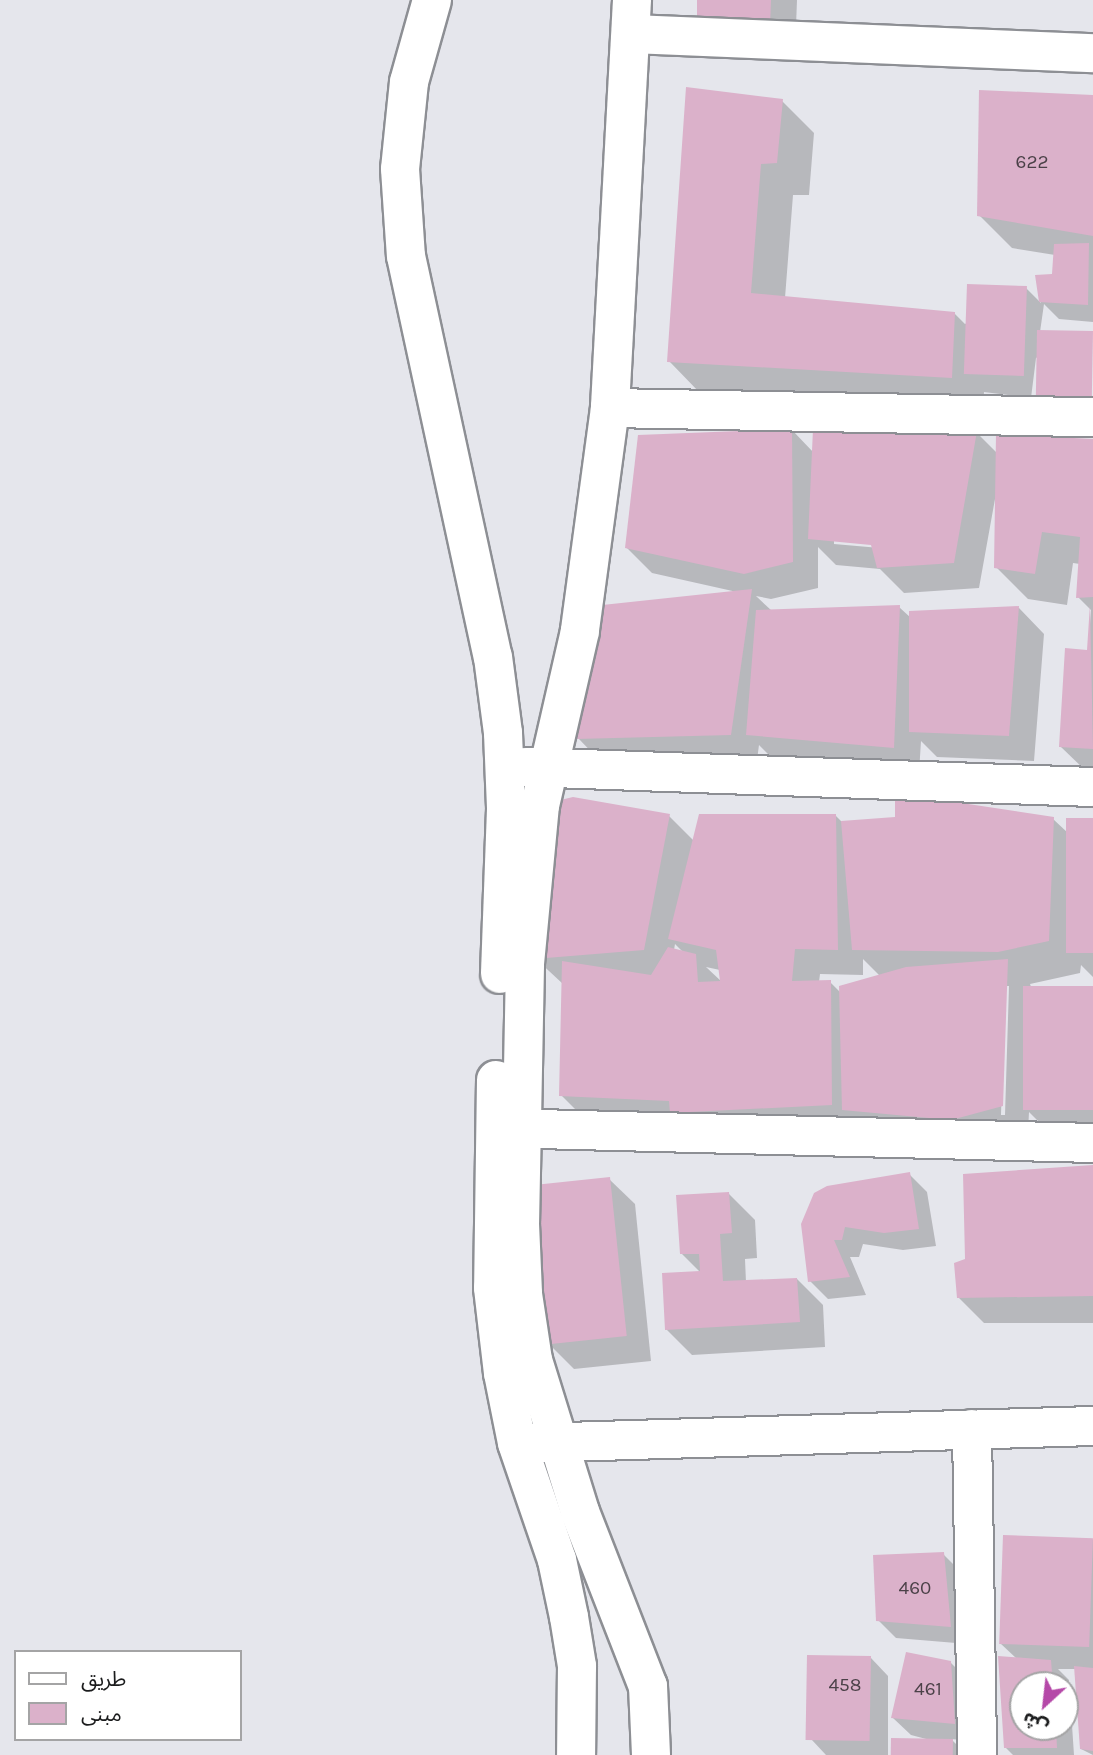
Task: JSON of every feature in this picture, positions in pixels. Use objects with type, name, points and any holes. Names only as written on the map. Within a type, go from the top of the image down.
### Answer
[{"type":"street","points":[[432,0],[409,82],[400,169],[406,256],[493,657],[505,766],[508,1129],[523,1294],[533,1360],[558,1442],[648,1686],[651,1755]]},
{"type":"street","points":[[576,1755],[578,1666],[557,1560],[517,1443],[493,1288],[540,805],[580,631],[610,408],[632,17],[1093,53]]},
{"type":"street","points":[[610,408],[1093,418]]},
{"type":"street","points":[[505,766],[1093,786]]},
{"type":"street","points":[[508,1129],[1093,1143]]},
{"type":"street","points":[[517,1443],[1093,1426]]},
{"type":"street","points":[[972,1429],[977,1755]]},
{"type":"building","points":[[697,0],[771,0],[770,28],[697,17]]},
{"type":"building","points":[[686,87],[783,99],[777,163],[761,164],[751,293],[955,312],[952,378],[667,362]]},
{"type":"building","points":[[979,90],[1093,95],[1093,236],[977,216]]},
{"type":"building","points":[[1089,243],[1088,305],[1039,302],[1035,275],[1052,274],[1054,244]]},
{"type":"building","points":[[967,284],[1027,286],[1024,376],[964,374]]},
{"type":"building","points":[[1037,330],[1093,331],[1092,402],[1036,401]]},
{"type":"building","points":[[792,429],[793,562],[744,574],[625,548],[638,435]]},
{"type":"building","points":[[813,429],[977,431],[954,563],[877,568],[871,545],[808,539]]},
{"type":"building","points":[[996,434],[1093,439],[1093,597],[1076,598],[1080,537],[1042,532],[1035,574],[994,568]]},
{"type":"building","points":[[752,589],[731,735],[576,739],[593,606]]},
{"type":"building","points":[[1090,604],[1093,749],[1059,747],[1065,648],[1087,650]]},
{"type":"building","points":[[900,605],[894,748],[746,735],[756,610]]},
{"type":"building","points":[[1019,606],[1009,736],[909,732],[909,611]]},
{"type":"building","points":[[895,793],[1054,817],[1049,941],[998,952],[852,950],[841,821],[895,817]]},
{"type":"building","points":[[573,797],[670,814],[644,950],[534,959],[527,808]]},
{"type":"building","points":[[699,814],[836,814],[838,950],[795,949],[792,981],[831,980],[832,1105],[670,1113],[669,1101],[559,1096],[562,961],[651,975],[668,947],[696,954],[698,982],[720,981],[716,950],[668,939]]},
{"type":"building","points":[[1066,818],[1093,818],[1093,953],[1066,953]]},
{"type":"building","points":[[1008,959],[1003,1106],[951,1120],[842,1110],[839,986],[906,967]]},
{"type":"building","points":[[1023,986],[1093,986],[1093,1110],[1023,1110]]},
{"type":"building","points":[[1093,1165],[1093,1296],[957,1298],[954,1263],[965,1259],[963,1174]]},
{"type":"building","points":[[910,1172],[919,1229],[884,1233],[845,1227],[842,1240],[834,1240],[850,1277],[808,1282],[801,1224],[814,1193],[827,1186]]},
{"type":"building","points":[[610,1177],[627,1336],[546,1345],[529,1185]]},
{"type":"building","points":[[729,1192],[732,1233],[720,1234],[723,1281],[797,1278],[800,1322],[665,1330],[662,1273],[700,1271],[699,1254],[680,1254],[676,1195]]},
{"type":"building","points":[[1003,1535],[1093,1538],[1089,1647],[999,1644]]},
{"type":"building","points":[[944,1552],[951,1627],[876,1621],[873,1555]]},
{"type":"building","points":[[906,1652],[951,1661],[955,1724],[891,1718]]},
{"type":"building","points":[[807,1655],[871,1656],[870,1741],[806,1740]]},
{"type":"building","points":[[998,1656],[1051,1660],[1052,1671],[1009,1671],[1009,1741],[1057,1741],[1057,1748],[1004,1748]]},
{"type":"building","points":[[1074,1666],[1093,1668],[1093,1751],[1080,1749],[1079,1671],[1074,1671]]},
{"type":"building","points":[[891,1738],[953,1739],[953,1755],[891,1755]]}]
